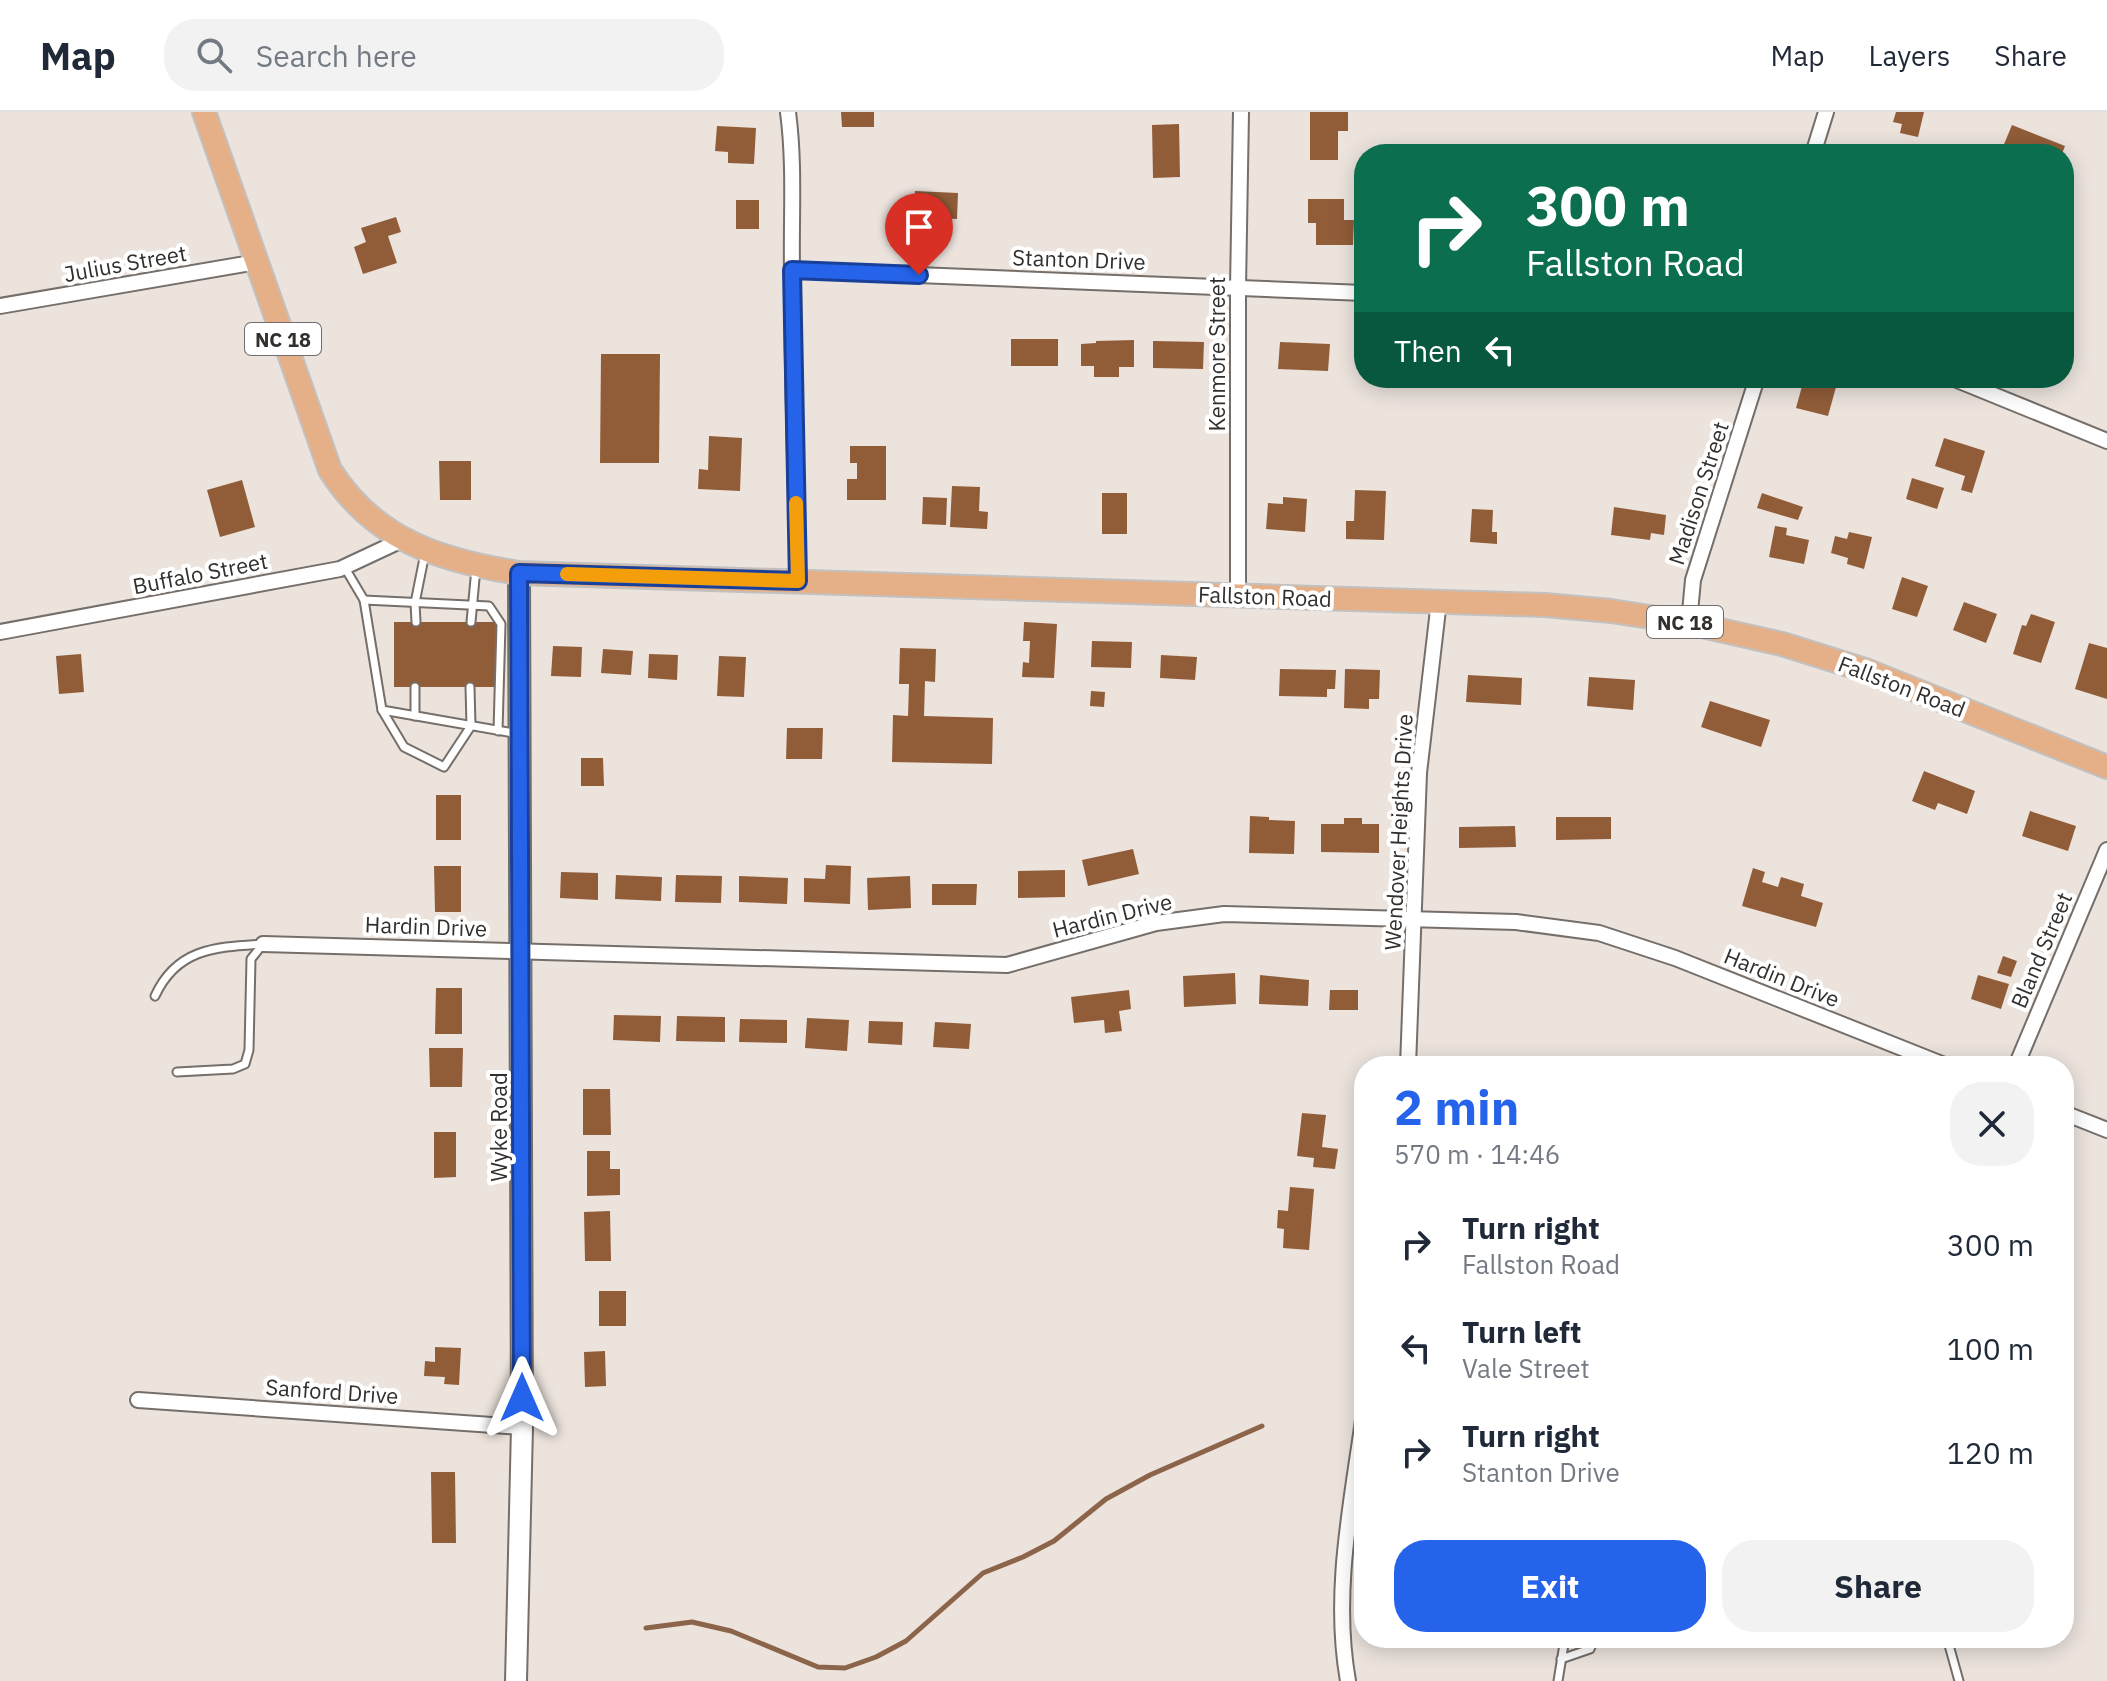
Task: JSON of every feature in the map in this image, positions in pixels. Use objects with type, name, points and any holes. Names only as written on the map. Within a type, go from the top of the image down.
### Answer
[{"type":"main road","name":"NC 18","points":[[204,112],[330,470],[355,504],[402,540]]},
{"type":"main road","name":"Fallston Road","points":[[402,540],[476,566],[519,573],[1439,601],[1611,611],[1689,623],[1782,644],[1843,662],[2107,767]]},
{"type":"main road","name":"Wyke Road","points":[[516,1681],[522,1427],[521,735],[510,657],[519,573]]},
{"type":"street","points":[[788,112],[793,162],[798,581]]},
{"type":"street","name":"Kenmore Street","points":[[1238,596],[1241,112]]},
{"type":"street","points":[[1816,144],[1826,112]]},
{"type":"street","name":"Julius Street","points":[[0,306],[257,262]]},
{"type":"street","name":"Stanton Drive","points":[[792,270],[1354,293]]},
{"type":"street","name":"Madison Street","points":[[1689,623],[1693,580],[1754,388]]},
{"type":"street","points":[[1977,388],[2107,441]]},
{"type":"street","name":"Buffalo Street","points":[[0,632],[345,567],[402,540]]},
{"type":"street","name":"Wendover Heights Drive","points":[[1408,1056],[1419,773],[1439,601]]},
{"type":"street","name":"Bland Street","points":[[2020,1056],[2107,850]]},
{"type":"street","name":"Hardin Drive","points":[[263,944],[1007,965],[1156,923],[1224,914],[1516,922],[1599,933],[1675,958],[1922,1056]]},
{"type":"street","points":[[2074,1117],[2107,1130]]},
{"type":"street","name":"Sanford Drive","points":[[138,1400],[522,1427]]},
{"type":"street","points":[[1348,1681],[1342,1590],[1354,1482]]},
{"type":"lane","points":[[416,622],[415,603],[426,550]]},
{"type":"lane","points":[[471,622],[476,566]]},
{"type":"lane","points":[[345,567],[364,600],[382,710],[404,747],[444,767],[471,726],[470,687]]},
{"type":"lane","points":[[364,600],[489,606],[501,624],[510,657],[498,731]]},
{"type":"lane","points":[[415,687],[415,716]]},
{"type":"lane","points":[[382,710],[521,735]]},
{"type":"lane","points":[[155,996],[163,980],[185,959],[216,947],[263,944]]},
{"type":"lane","points":[[177,1072],[233,1069],[245,1064],[249,1050],[251,959],[263,944]]},
{"type":"lane","points":[[1558,1681],[1563,1648]]},
{"type":"lane","points":[[1561,1659],[1590,1648]]},
{"type":"lane","points":[[1950,1648],[1959,1681]]},
{"type":"building","points":[[841,112],[874,112],[874,127],[842,127]]},
{"type":"building","points":[[1310,112],[1348,112],[1348,131],[1338,131],[1338,160],[1310,160]]},
{"type":"building","points":[[1896,112],[1924,112],[1918,137],[1900,133],[1902,124],[1893,122]]},
{"type":"building","points":[[1179,124],[1180,177],[1153,178],[1152,125]]},
{"type":"building","points":[[2012,125],[2060,144],[2004,144]]},
{"type":"building","points":[[717,126],[756,128],[754,164],[728,163],[728,152],[715,151]]},
{"type":"building","points":[[915,191],[958,193],[957,219],[914,217]]},
{"type":"building","points":[[1308,199],[1344,199],[1344,220],[1354,220],[1353,245],[1316,245],[1316,223],[1308,223]]},
{"type":"building","points":[[736,200],[759,200],[759,229],[736,229]]},
{"type":"building","points":[[396,217],[401,232],[388,236],[397,263],[363,274],[354,247],[366,242],[361,228]]},
{"type":"building","points":[[1011,339],[1058,339],[1058,366],[1011,366]]},
{"type":"building","points":[[1134,340],[1134,367],[1119,367],[1119,377],[1094,377],[1094,366],[1081,366],[1081,344]]},
{"type":"building","points":[[1153,341],[1204,342],[1203,369],[1153,368]]},
{"type":"building","points":[[1280,342],[1330,344],[1328,371],[1278,369]]},
{"type":"building","points":[[601,354],[660,354],[659,463],[600,463]]},
{"type":"building","points":[[1802,388],[1836,388],[1828,416],[1796,408]]},
{"type":"building","points":[[709,436],[742,438],[740,491],[698,489],[699,469],[708,470]]},
{"type":"building","points":[[1944,438],[1985,451],[1972,493],[1961,490],[1965,476],[1935,466]]},
{"type":"building","points":[[850,446],[886,446],[886,500],[847,500],[847,479],[857,479],[857,463],[850,463]]},
{"type":"building","points":[[439,461],[471,461],[471,500],[440,500]]},
{"type":"building","points":[[1912,478],[1944,488],[1937,509],[1906,499]]},
{"type":"building","points":[[242,480],[255,527],[220,537],[207,490]]},
{"type":"building","points":[[952,486],[980,487],[979,511],[988,512],[987,529],[950,527]]},
{"type":"building","points":[[1355,490],[1386,491],[1384,540],[1346,539],[1346,521],[1354,521]]},
{"type":"building","points":[[1102,493],[1127,493],[1127,534],[1102,534]]},
{"type":"building","points":[[1762,493],[1803,507],[1798,520],[1757,508]]},
{"type":"building","points":[[923,497],[947,498],[946,525],[922,524]]},
{"type":"building","points":[[1283,497],[1307,499],[1305,532],[1266,529],[1268,503],[1283,504]]},
{"type":"building","points":[[1614,507],[1666,515],[1664,535],[1651,533],[1650,540],[1611,535]]},
{"type":"building","points":[[1472,509],[1493,510],[1492,532],[1497,532],[1497,544],[1470,542]]},
{"type":"building","points":[[1775,526],[1787,528],[1786,535],[1809,540],[1804,564],[1769,557]]},
{"type":"building","points":[[1849,532],[1872,537],[1864,569],[1847,564],[1848,558],[1831,553],[1835,536],[1847,539]]},
{"type":"building","points":[[1902,577],[1928,586],[1917,617],[1892,609]]},
{"type":"building","points":[[1964,602],[1997,614],[1986,643],[1953,630]]},
{"type":"building","points":[[2031,614],[2055,622],[2041,663],[2013,654],[2022,625],[2026,626]]},
{"type":"building","points":[[394,622],[496,622],[496,687],[394,687]]},
{"type":"building","points":[[1024,622],[1057,624],[1054,678],[1022,677],[1023,662],[1029,663],[1030,641],[1023,641]]},
{"type":"building","points":[[1092,641],[1132,642],[1131,668],[1091,667]]},
{"type":"building","points":[[2089,643],[2107,648],[2107,699],[2075,689]]},
{"type":"building","points":[[553,646],[582,647],[581,677],[551,676]]},
{"type":"building","points":[[900,648],[936,649],[935,682],[925,681],[924,716],[993,718],[992,764],[892,762],[893,715],[908,716],[909,684],[899,684]]},
{"type":"building","points":[[603,649],[633,651],[631,675],[601,673]]},
{"type":"building","points":[[81,654],[84,692],[59,694],[56,656]]},
{"type":"building","points":[[649,654],[678,655],[677,680],[648,678]]},
{"type":"building","points":[[1161,655],[1197,657],[1195,680],[1160,678]]},
{"type":"building","points":[[719,656],[746,657],[744,697],[717,696]]},
{"type":"building","points":[[1280,669],[1336,670],[1335,689],[1327,689],[1327,697],[1279,696]]},
{"type":"building","points":[[1345,669],[1380,670],[1379,699],[1369,699],[1369,709],[1344,708]]},
{"type":"building","points":[[1468,675],[1522,678],[1521,705],[1466,702]]},
{"type":"building","points":[[1589,677],[1635,680],[1633,710],[1587,706]]},
{"type":"building","points":[[1091,691],[1105,692],[1104,707],[1090,706]]},
{"type":"building","points":[[1710,701],[1770,720],[1761,747],[1701,727]]},
{"type":"building","points":[[787,728],[823,728],[822,759],[786,759]]},
{"type":"building","points":[[581,758],[603,758],[604,786],[581,786]]},
{"type":"building","points":[[1924,771],[1975,791],[1967,814],[1938,803],[1935,810],[1912,801]]},
{"type":"building","points":[[436,795],[461,795],[461,840],[436,840]]},
{"type":"building","points":[[2030,811],[2076,826],[2068,851],[2022,836]]},
{"type":"building","points":[[1250,816],[1295,821],[1294,854],[1249,853]]},
{"type":"building","points":[[1556,817],[1611,817],[1611,839],[1556,840]]},
{"type":"building","points":[[1344,818],[1362,818],[1362,824],[1379,824],[1379,853],[1321,852],[1321,824],[1344,824]]},
{"type":"building","points":[[1515,826],[1516,847],[1459,848],[1459,827]]},
{"type":"building","points":[[1133,849],[1139,874],[1088,886],[1082,860]]},
{"type":"building","points":[[826,865],[851,866],[850,904],[804,902],[804,878],[825,879]]},
{"type":"building","points":[[434,866],[461,866],[461,912],[435,912]]},
{"type":"building","points":[[1753,868],[1765,872],[1762,882],[1778,887],[1781,877],[1804,884],[1801,896],[1823,903],[1816,927],[1742,906]]},
{"type":"building","points":[[1065,870],[1065,897],[1018,898],[1018,871]]},
{"type":"building","points":[[561,872],[598,873],[598,900],[560,898]]},
{"type":"building","points":[[616,875],[662,877],[661,901],[615,899]]},
{"type":"building","points":[[676,875],[722,876],[721,903],[675,902]]},
{"type":"building","points":[[739,876],[788,878],[787,904],[739,902]]},
{"type":"building","points":[[910,876],[911,908],[868,910],[867,878]]},
{"type":"building","points":[[932,884],[977,884],[976,905],[932,905]]},
{"type":"building","points":[[2003,956],[2017,961],[2011,977],[1997,973]]},
{"type":"building","points":[[1235,973],[1236,1004],[1184,1007],[1183,976]]},
{"type":"building","points":[[1260,975],[1309,980],[1308,1006],[1259,1004]]},
{"type":"building","points":[[1978,975],[2009,984],[2001,1009],[1971,999]]},
{"type":"building","points":[[436,988],[462,988],[462,1034],[435,1034]]},
{"type":"building","points":[[1129,990],[1131,1009],[1119,1011],[1122,1031],[1105,1033],[1104,1020],[1074,1023],[1071,997]]},
{"type":"building","points":[[1330,990],[1358,990],[1358,1010],[1329,1010]]},
{"type":"building","points":[[614,1015],[661,1016],[660,1042],[613,1040]]},
{"type":"building","points":[[677,1016],[725,1017],[725,1042],[676,1041]]},
{"type":"building","points":[[807,1018],[849,1020],[847,1051],[805,1048]]},
{"type":"building","points":[[740,1019],[787,1020],[787,1043],[739,1042]]},
{"type":"building","points":[[869,1021],[903,1022],[902,1045],[868,1043]]},
{"type":"building","points":[[935,1022],[971,1024],[969,1049],[933,1047]]},
{"type":"building","points":[[429,1048],[463,1048],[462,1087],[430,1087]]},
{"type":"building","points":[[583,1089],[610,1089],[611,1135],[583,1135]]},
{"type":"building","points":[[1302,1113],[1326,1115],[1322,1147],[1338,1149],[1335,1169],[1313,1167],[1314,1158],[1297,1156]]},
{"type":"building","points":[[434,1132],[456,1132],[456,1177],[434,1178]]},
{"type":"building","points":[[587,1151],[610,1151],[610,1169],[620,1169],[620,1195],[587,1196]]},
{"type":"building","points":[[1290,1187],[1314,1189],[1309,1250],[1283,1248],[1284,1229],[1277,1228],[1278,1210],[1288,1211]]},
{"type":"building","points":[[610,1211],[611,1261],[585,1261],[584,1212]]},
{"type":"building","points":[[599,1291],[626,1291],[626,1326],[599,1326]]},
{"type":"building","points":[[435,1347],[461,1348],[459,1385],[444,1384],[445,1377],[424,1376],[425,1361],[435,1362]]},
{"type":"building","points":[[605,1351],[606,1386],[585,1387],[584,1352]]},
{"type":"building","points":[[431,1472],[455,1472],[456,1543],[432,1543]]},
{"type":"waterway","points":[[646,1628],[692,1622],[731,1631],[818,1667],[845,1668],[876,1657],[906,1641],[983,1573],[1054,1541],[1106,1499],[1150,1475],[1262,1426]]},
{"type":"slow traffic","points":[[567,574],[798,581],[796,503]]},
{"type":"route","points":[[522,1398],[519,573],[798,581],[792,270],[919,275]]}]
